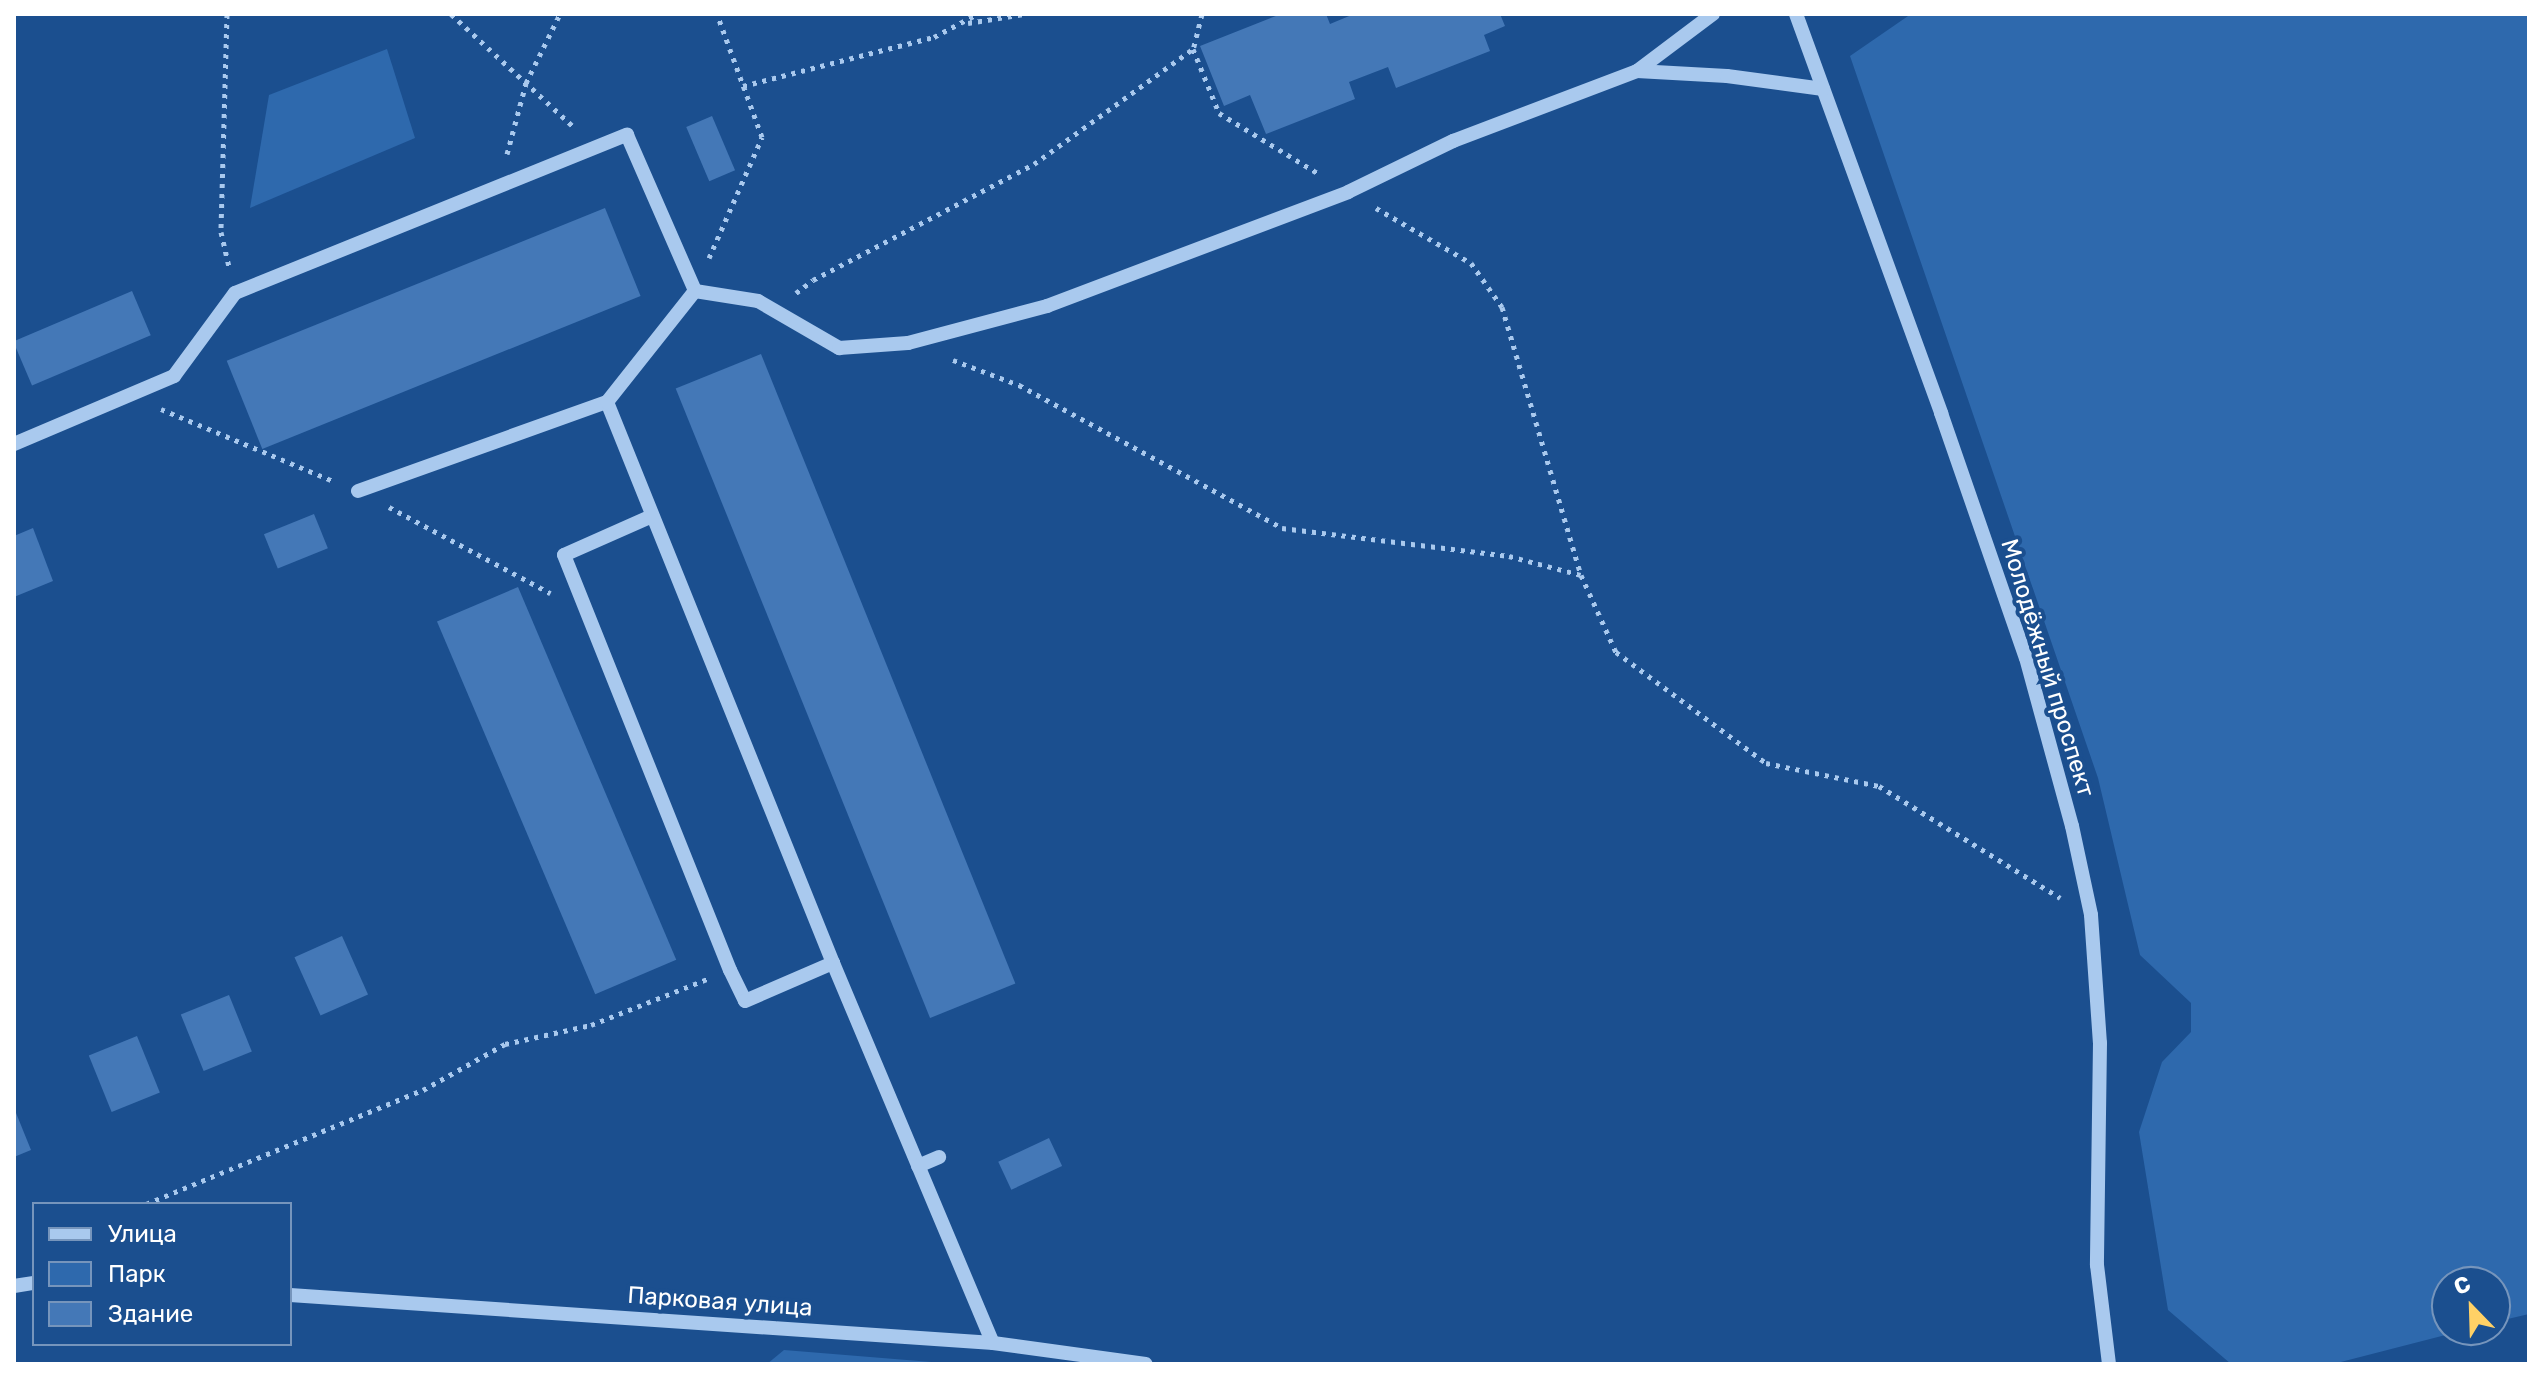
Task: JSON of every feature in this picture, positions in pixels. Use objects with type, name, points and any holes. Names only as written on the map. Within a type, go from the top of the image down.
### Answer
[{"type":"street","points":[[695,291],[758,301],[839,348],[908,343],[1047,306],[1348,192],[1453,141],[1637,71],[1713,14]]},
{"type":"street","name":"Молодёжный проспект","points":[[1796,14],[2026,658],[2072,826],[2091,915],[2100,1043],[2097,1265],[2109,1364]]},
{"type":"street","points":[[1637,71],[1727,76],[1823,89]]},
{"type":"street","points":[[14,444],[131,397],[174,376],[235,293],[627,135],[695,291]]},
{"type":"street","points":[[358,491],[607,402],[695,291]]},
{"type":"street","points":[[607,402],[833,963],[993,1343]]},
{"type":"street","points":[[652,516],[564,555],[730,970],[745,1001],[833,963]]},
{"type":"street","points":[[918,1166],[939,1157]]},
{"type":"street","name":"Парковая улица","points":[[292,1295],[993,1343],[1146,1364]]},
{"type":"path","points":[[227,14],[221,232],[235,293]]},
{"type":"path","points":[[451,14],[578,131],[590,150]]},
{"type":"path","points":[[498,187],[526,83],[560,14]]},
{"type":"path","points":[[695,291],[762,137],[717,14]]},
{"type":"path","points":[[743,86],[934,37],[977,14]]},
{"type":"path","points":[[963,24],[1024,14]]},
{"type":"path","points":[[1202,14],[1193,49],[1219,113],[1471,263],[1502,307],[1581,575],[1616,652],[1766,763],[1879,786],[2000,864],[2091,915]]},
{"type":"path","points":[[775,311],[813,280],[1034,164],[1193,49]]},
{"type":"path","points":[[908,343],[1019,385],[1282,528],[1509,556],[1581,575]]},
{"type":"path","points":[[131,397],[358,491],[587,613]]},
{"type":"path","points":[[151,1202],[423,1090],[505,1044],[591,1025],[730,970]]},
{"type":"green space","points":[[1911,14],[2529,14],[2529,1314],[2511,1318],[2511,1266],[2431,1266],[2431,1339],[2333,1364],[2231,1364],[2168,1310],[2139,1132],[2162,1062],[2191,1032],[2191,1003],[2140,955],[2098,778],[1850,56]]},
{"type":"green space","points":[[387,49],[415,138],[250,208],[269,95]]},
{"type":"green space","points":[[784,1350],[956,1364],[767,1364]]},
{"type":"building","points":[[1281,14],[1326,14],[1330,24],[1354,14],[1500,14],[1505,26],[1484,35],[1490,51],[1396,88],[1388,67],[1349,82],[1355,99],[1266,134],[1250,95],[1224,106],[1200,46]]},
{"type":"building","points":[[712,116],[735,170],[709,181],[686,127]]},
{"type":"building","points":[[605,208],[641,296],[262,449],[227,361]]},
{"type":"building","points":[[132,291],[151,335],[32,386],[14,341]]},
{"type":"building","points":[[761,354],[1015,984],[930,1018],[676,388]]},
{"type":"building","points":[[314,514],[328,548],[278,569],[264,534]]},
{"type":"building","points":[[33,528],[53,581],[14,597],[14,536]]},
{"type":"building","points":[[518,587],[676,960],[595,994],[437,621]]},
{"type":"building","points":[[342,936],[368,994],[321,1016],[294,957]]},
{"type":"building","points":[[229,995],[252,1052],[204,1071],[181,1014]]},
{"type":"building","points":[[137,1036],[160,1093],[112,1112],[89,1055]]},
{"type":"building","points":[[14,1108],[31,1150],[14,1157]]},
{"type":"building","points":[[1049,1138],[1062,1166],[1011,1190],[998,1162]]}]
